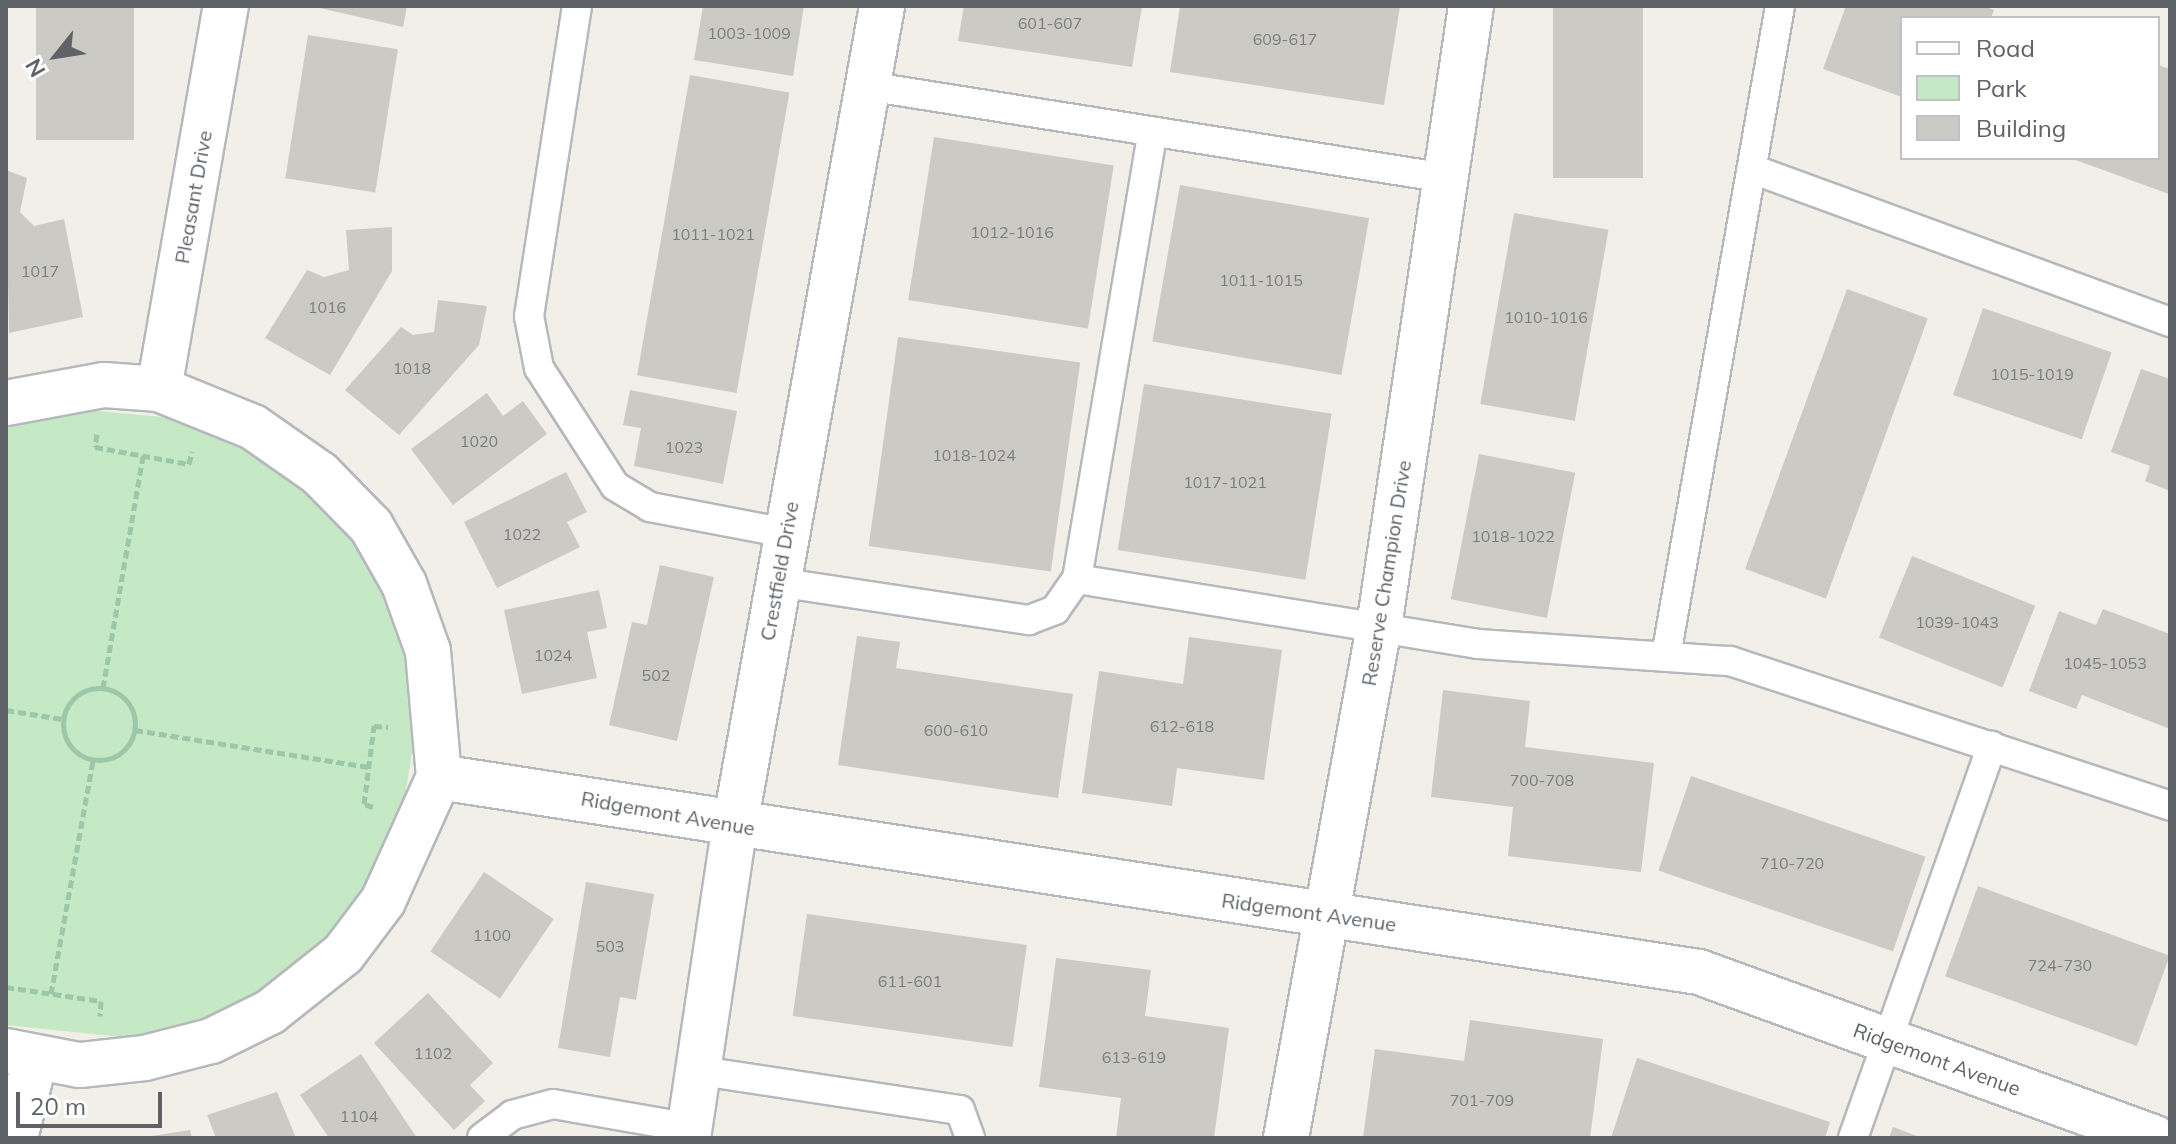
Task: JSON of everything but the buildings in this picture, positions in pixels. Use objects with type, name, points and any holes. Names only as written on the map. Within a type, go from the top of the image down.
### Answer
[{"type":"street","name":"Pleasant Drive","points":[[159,389],[226,6]]},
{"type":"street","name":"Crestfield Drive","points":[[689,1133],[701,1071],[735,825],[882,6]]},
{"type":"street","name":"Reserve Champion Drive","points":[[1286,1138],[1379,627],[1471,6]]},
{"type":"street","points":[[6,403],[104,385],[159,389],[253,427],[320,474],[371,526],[404,584],[428,651],[439,777],[383,901],[343,954],[270,1012],[211,1041],[145,1058],[20,1055],[15,1138]]},
{"type":"street","name":"Ridgemont Avenue","points":[[439,777],[1699,972],[2154,1138]]},
{"type":"lane","points":[[577,6],[529,316],[539,368],[615,486],[650,507],[786,533]]},
{"type":"lane","points":[[1666,656],[1780,6]]},
{"type":"lane","points":[[867,86],[1446,178]]},
{"type":"lane","points":[[777,582],[1029,620],[1055,610],[1077,579],[1153,131]]},
{"type":"lane","points":[[1752,169],[2170,322]]},
{"type":"lane","points":[[1077,579],[1478,644],[1730,661],[2170,806]]},
{"type":"lane","points":[[1853,1138],[1891,1042],[1992,746]]},
{"type":"lane","points":[[701,1071],[960,1110],[970,1138]]},
{"type":"lane","points":[[482,1138],[512,1115],[553,1104],[689,1133]]},
{"type":"path","points":[[99,423],[95,447],[189,464],[195,438]]},
{"type":"path","points":[[193,446],[206,451]]},
{"type":"path","points":[[103,688],[143,456]]},
{"type":"path","points":[[103,688],[124,698],[135,730],[123,752],[93,760],[68,744],[62,719],[81,692],[103,688]]},
{"type":"path","points":[[6,710],[62,719]]},
{"type":"path","points":[[391,714],[391,727]]},
{"type":"path","points":[[377,821],[382,809],[364,804],[374,726],[400,727]]},
{"type":"path","points":[[135,730],[369,767]]},
{"type":"path","points":[[51,994],[93,760]]},
{"type":"path","points":[[6,987],[101,1001],[100,1033]]},
{"type":"path","points":[[100,1021],[115,1019]]},
{"type":"green space","points":[[74,409],[185,419],[249,447],[318,496],[365,556],[396,614],[411,678],[414,741],[403,808],[358,904],[319,949],[266,992],[202,1022],[131,1038],[6,1025],[6,423]]}]
